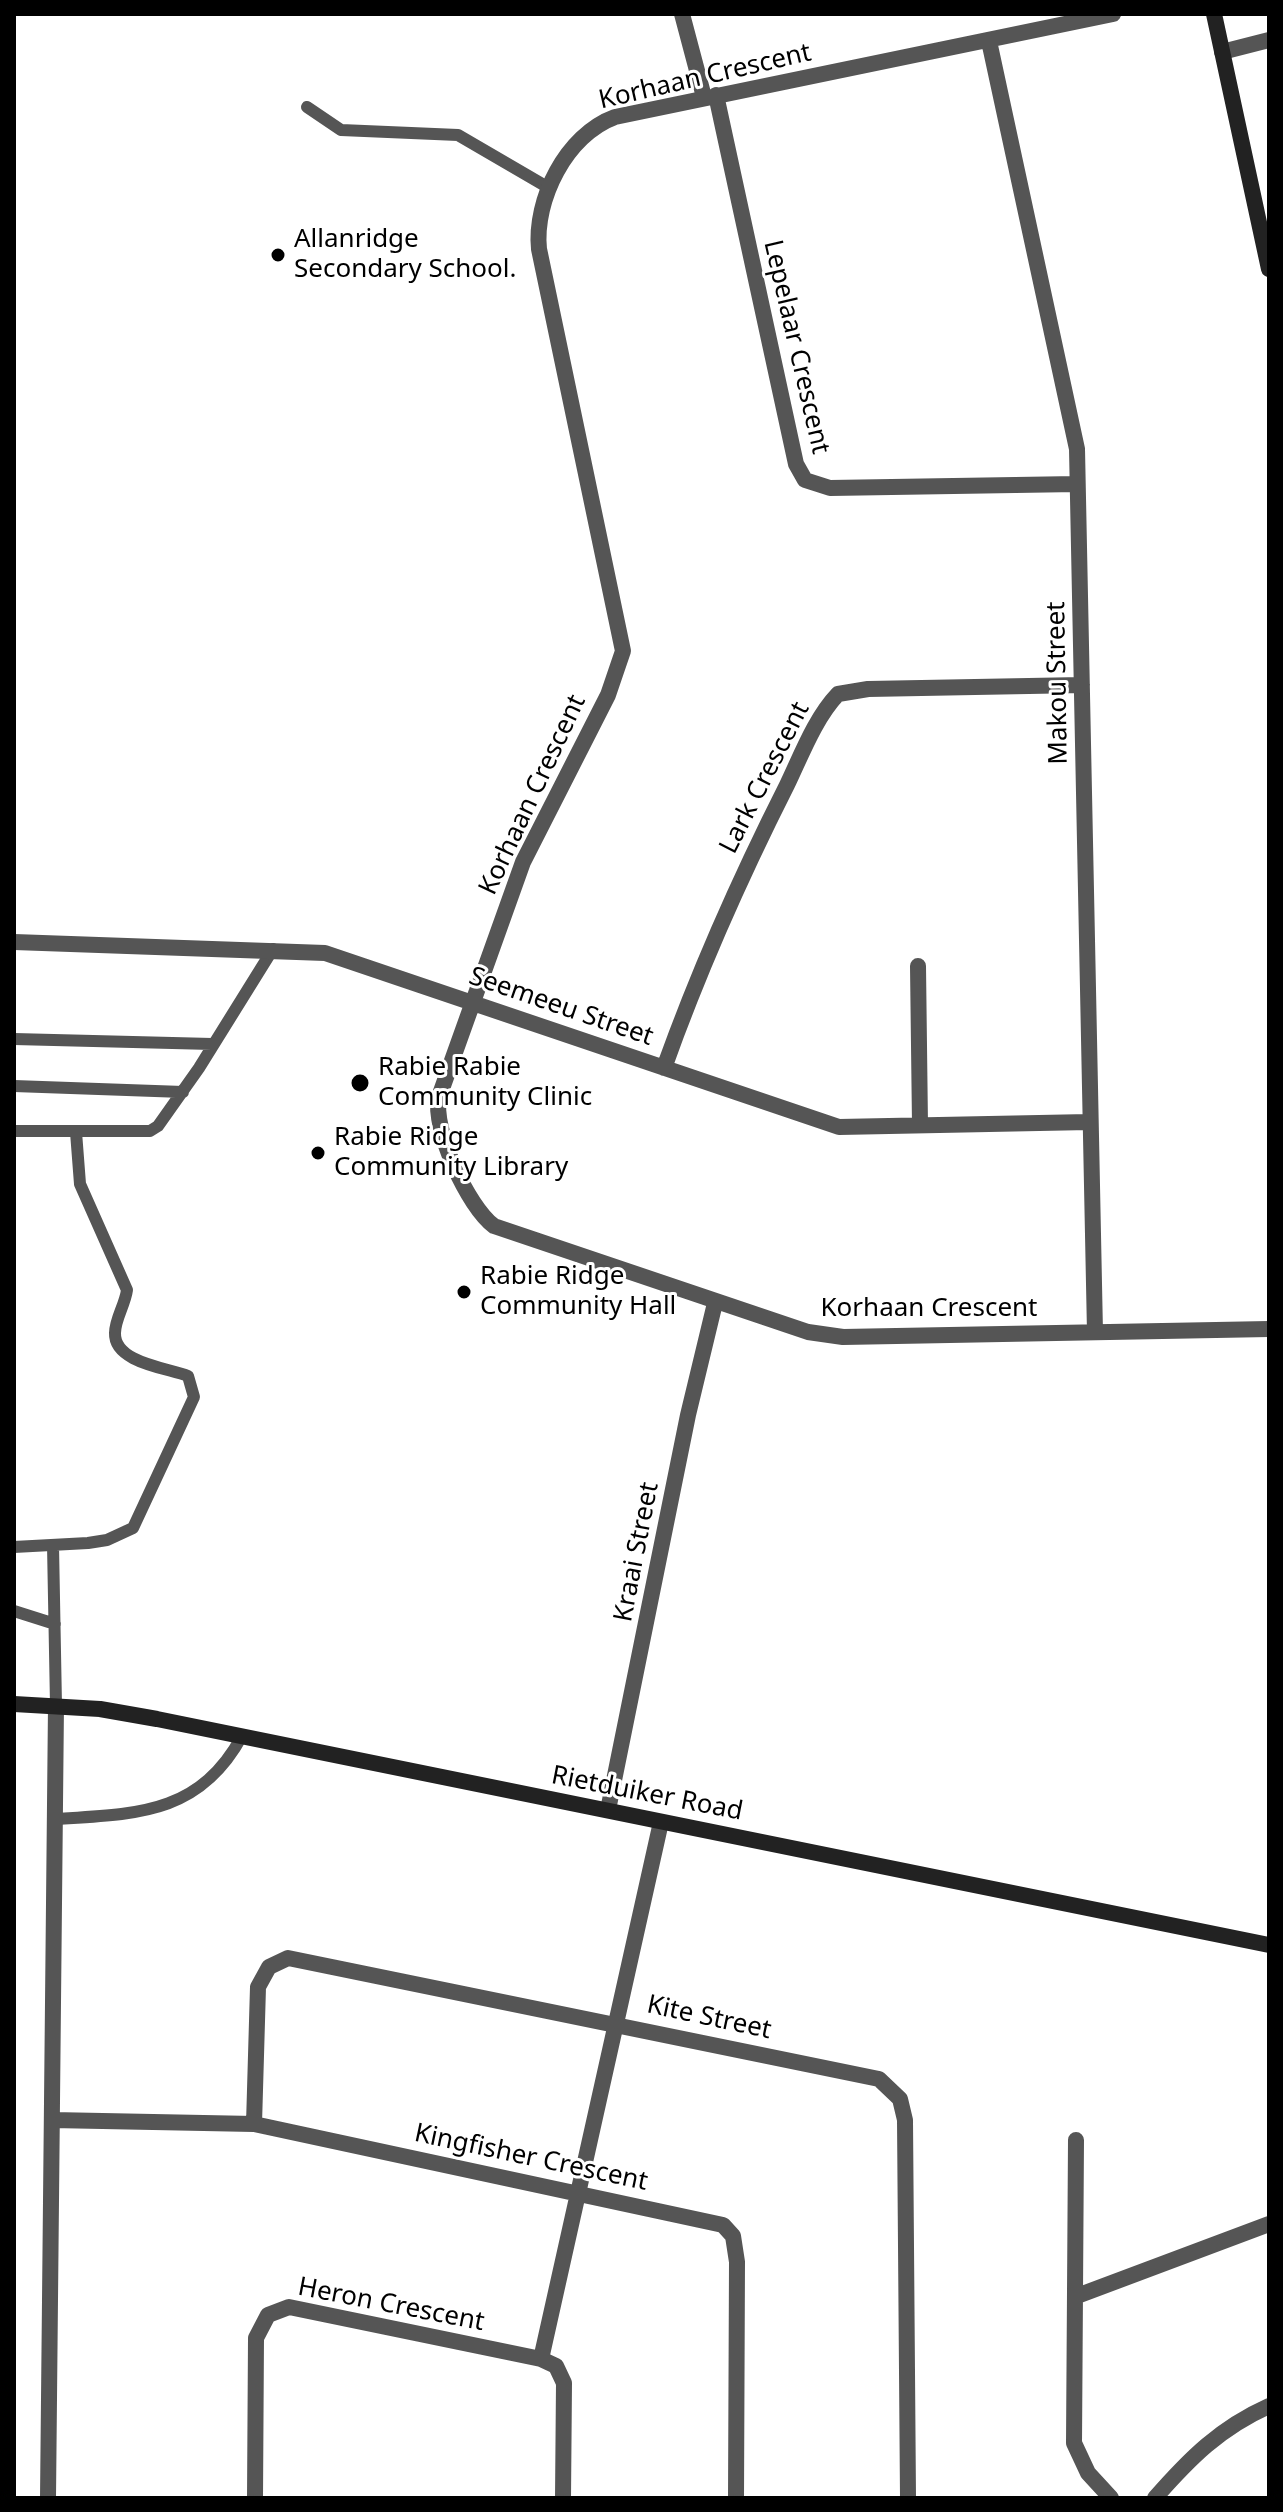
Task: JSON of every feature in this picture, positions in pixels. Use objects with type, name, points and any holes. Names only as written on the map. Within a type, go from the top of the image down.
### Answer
[{"type":"street","points":[[682,14],[710,96]]},
{"type":"street","name":"Korhaan Crescent","points":[[1113,14],[615,117],[595,126],[568,155],[549,188],[539,214],[539,249],[623,651],[608,695],[523,862],[436,1108],[441,1134],[477,1210],[486,1220],[504,1230],[715,1303],[828,1336],[1269,1329]]},
{"type":"street","points":[[1214,14],[1269,269]]},
{"type":"street","points":[[1222,52],[1269,40]]},
{"type":"street","name":"Makou Street","points":[[989,41],[1075,435],[1095,1332]]},
{"type":"street","name":"Lepelaar Crescent","points":[[710,96],[796,464],[805,480],[830,488],[1077,484]]},
{"type":"street","name":"Lark Crescent","points":[[664,1068],[702,962],[824,712],[838,694],[868,689],[1082,685]]},
{"type":"street","name":"Seemeeu Street","points":[[14,942],[325,953],[829,1125],[1089,1122]]},
{"type":"street","points":[[918,966],[920,1125]]},
{"type":"street","name":"Kraai Street","points":[[608,1810],[688,1415],[715,1303]]},
{"type":"street","name":"Rietduiker Road","points":[[14,1704],[116,1711],[1269,1945]]},
{"type":"street","points":[[48,2498],[56,1705]]},
{"type":"street","points":[[563,2498],[564,2383],[556,2366],[541,2359],[661,1822]]},
{"type":"street","name":"Kite Street","points":[[254,2124],[258,1987],[264,1972],[281,1959],[310,1961],[869,2075],[888,2085],[900,2099],[905,2120],[908,2498]]},
{"type":"street","name":"Kingfisher Crescent","points":[[52,2120],[254,2124],[715,2221],[730,2231],[737,2262],[736,2498]]},
{"type":"street","points":[[1076,2140],[1074,2443],[1088,2473],[1111,2498]]},
{"type":"street","points":[[1077,2296],[1269,2224]]},
{"type":"street","name":"Heron Crescent","points":[[255,2498],[255,2347],[260,2326],[274,2311],[301,2309],[541,2359]]},
{"type":"street","points":[[1155,2498],[1215,2435],[1269,2406]]},
{"type":"lane","points":[[307,107],[341,130],[458,135],[549,188]]},
{"type":"lane","points":[[14,1131],[150,1131],[165,1119],[273,949]]},
{"type":"lane","points":[[14,1039],[212,1044]]},
{"type":"lane","points":[[14,1086],[183,1092]]},
{"type":"lane","points":[[14,1547],[107,1540],[133,1528],[194,1397],[188,1376],[127,1354],[116,1341],[114,1335],[127,1290],[78,1178],[76,1132]]},
{"type":"lane","points":[[53,1545],[56,1705]]},
{"type":"lane","points":[[14,1611],[55,1624]]},
{"type":"lane","points":[[55,1819],[120,1815],[169,1806],[203,1788],[227,1763],[242,1736]]},
{"type":"place","name":"Allanridge Secondary School.","points":[[278,255]]},
{"type":"place","name":"Rabie Rabie Community Clinic","points":[[360,1083]]},
{"type":"place","name":"Rabie Ridge Community Library","points":[[318,1153]]},
{"type":"place","name":"Rabie Ridge Community Hall","points":[[464,1292]]}]
